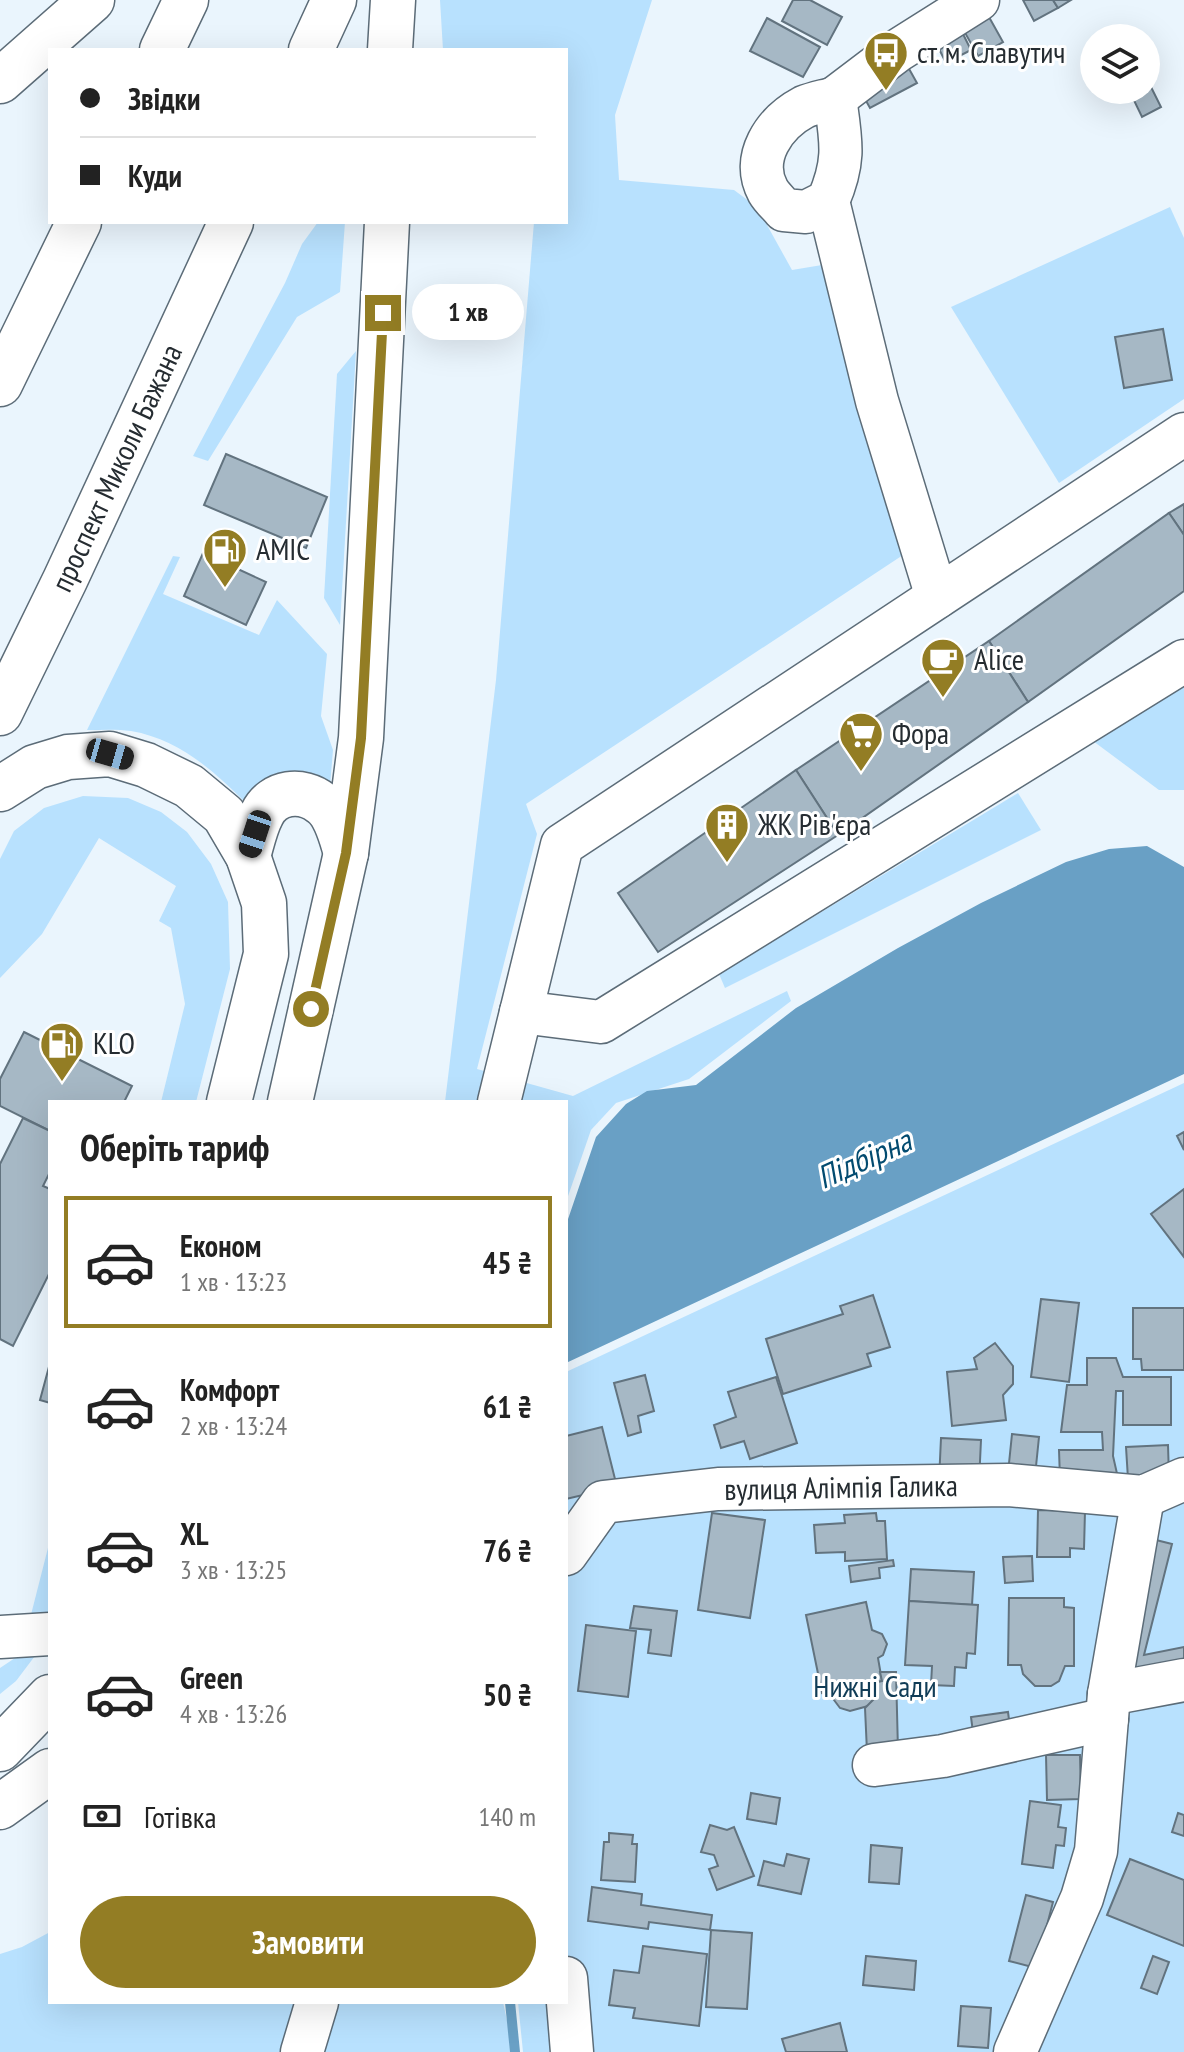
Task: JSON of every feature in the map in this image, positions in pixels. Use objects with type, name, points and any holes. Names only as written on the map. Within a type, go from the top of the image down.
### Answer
[{"type":"highway","points":[[0,81],[92,0]]},
{"type":"highway","points":[[163,48],[186,0]]},
{"type":"highway","points":[[312,48],[334,0]]},
{"type":"highway","points":[[390,48],[393,0]]},
{"type":"highway","points":[[0,384],[78,224]]},
{"type":"highway","name":"проспект Миколи Бажана","points":[[0,713],[230,224]]},
{"type":"highway","points":[[290,1100],[346,853],[361,738],[387,224]]},
{"type":"highway","points":[[0,789],[35,767],[68,757],[110,754],[146,765],[189,786],[224,815],[248,856],[264,903],[266,954],[230,1100]]},
{"type":"highway","points":[[248,856],[263,811],[280,795],[300,793],[323,803],[337,824],[346,853]]},
{"type":"highway","points":[[0,1749],[48,1699]]},
{"type":"highway","points":[[0,1807],[48,1772]]},
{"type":"street","points":[[828,201],[806,212],[784,210],[768,192],[760,168],[765,146],[783,122],[806,107],[835,98],[897,51],[978,0]]},
{"type":"street","points":[[835,98],[842,150],[838,177],[828,201],[877,401],[937,597]]},
{"type":"street","points":[[499,1100],[562,845],[1184,434]]},
{"type":"street","points":[[521,1012],[601,1022],[1184,661]]},
{"type":"street","name":"вулиця Алімпія Галика","points":[[568,1551],[603,1502],[718,1489],[1009,1485],[1143,1497],[1184,1479]]},
{"type":"street","points":[[1015,2052],[1082,1898],[1096,1851],[1108,1706],[1143,1497]]},
{"type":"street","points":[[0,1637],[48,1634]]},
{"type":"street","points":[[874,1765],[943,1756],[1184,1680]]},
{"type":"street","points":[[568,2003],[572,2052]]},
{"type":"street","points":[[302,2052],[316,2004]]},
{"type":"green space","points":[[440,0],[652,0],[615,115],[619,180],[734,190],[757,207],[792,270],[822,265],[903,555],[526,804],[537,834],[477,1069],[573,1096],[787,991],[791,1001],[689,1079],[616,1103],[591,1130],[568,1196],[568,1100],[445,1100],[496,680],[534,224],[568,224],[568,48],[443,48]]},
{"type":"green space","points":[[1170,207],[1184,238],[1184,399],[1059,483],[951,307]]},
{"type":"green space","points":[[317,224],[345,224],[340,292],[297,317],[208,461],[193,456],[285,283],[302,244]]},
{"type":"green space","points":[[356,351],[340,625],[324,598],[337,374]]},
{"type":"green space","points":[[173,556],[180,557],[163,594],[259,635],[277,600],[327,654],[321,716],[333,750],[330,786],[245,802],[194,758],[164,741],[131,731],[87,730]]},
{"type":"green space","points":[[1184,671],[1184,790],[1159,790],[1089,738]]},
{"type":"green space","points":[[1018,793],[1041,830],[725,988],[719,974]]},
{"type":"green space","points":[[83,796],[128,798],[161,812],[187,832],[211,864],[228,902],[230,969],[197,1100],[161,1100],[185,1004],[171,928],[159,921],[176,886],[99,838],[42,934],[0,978],[0,859],[14,831],[44,808]]},
{"type":"green space","name":"Нижні Сади","points":[[1184,1083],[1184,2052],[523,2052],[518,2004],[568,2004],[568,1371]]},
{"type":"green space","points":[[48,1548],[48,1639],[16,1681],[0,1694],[0,1668],[21,1654]]},
{"type":"green space","points":[[48,1933],[48,2004],[503,2004],[510,2052],[0,2052],[0,1954]]},
{"type":"water","points":[[1147,846],[1184,867],[1184,1074],[568,1362],[568,1219],[596,1137],[626,1104],[647,1091],[696,1085],[796,1008],[898,948],[1066,862],[1109,849]]},
{"type":"building","points":[[793,0],[810,0],[842,17],[827,45],[782,21]]},
{"type":"building","points":[[1023,0],[1053,0],[1058,8],[1034,21]]},
{"type":"building","points":[[1053,0],[1071,0],[1058,8]]},
{"type":"building","points":[[989,17],[1003,42],[978,56],[964,31]]},
{"type":"building","points":[[767,18],[820,47],[803,77],[750,51]]},
{"type":"building","points":[[963,34],[971,50],[946,63],[938,47]]},
{"type":"building","points":[[908,67],[917,83],[870,108],[861,92]]},
{"type":"building","points":[[1136,104],[1160,104],[1161,107],[1142,117]]},
{"type":"building","points":[[1163,329],[1172,380],[1124,388],[1115,337]]},
{"type":"building","points":[[226,454],[327,497],[306,548],[204,505]]},
{"type":"building","points":[[1184,504],[1184,535],[1169,513]]},
{"type":"building","points":[[1169,513],[1184,535],[1184,591],[1028,702],[989,641]]},
{"type":"building","name":"AMIC","points":[[203,553],[266,582],[246,625],[184,596]]},
{"type":"building","points":[[989,641],[1028,702],[838,835],[796,770]]},
{"type":"building","name":"ЖК Рів'єра","points":[[796,770],[838,835],[658,952],[618,893]]},
{"type":"building","name":"KLO","points":[[24,1032],[132,1086],[125,1100],[48,1100],[48,1130],[0,1106],[0,1079]]},
{"type":"building","points":[[23,1118],[48,1130],[48,1176],[43,1186],[48,1188],[48,1276],[13,1346],[0,1339],[0,1164]]},
{"type":"building","points":[[1184,1132],[1184,1150],[1177,1136]]},
{"type":"building","points":[[1184,1189],[1184,1257],[1151,1214]]},
{"type":"building","points":[[873,1295],[890,1347],[867,1354],[871,1366],[783,1394],[766,1339],[843,1314],[840,1306]]},
{"type":"building","points":[[1041,1299],[1079,1303],[1069,1382],[1031,1377]]},
{"type":"building","points":[[1133,1308],[1184,1308],[1184,1370],[1142,1370],[1141,1359],[1133,1359]]},
{"type":"building","points":[[995,1343],[1013,1366],[1013,1384],[1003,1395],[1006,1420],[952,1426],[947,1372],[977,1369],[974,1358]]},
{"type":"building","points":[[1087,1358],[1116,1358],[1123,1377],[1171,1377],[1171,1425],[1123,1425],[1123,1391],[1116,1391],[1113,1456],[1118,1478],[1060,1479],[1059,1450],[1103,1450],[1102,1432],[1061,1432],[1067,1385],[1087,1385]]},
{"type":"building","points":[[48,1370],[48,1402],[40,1400]]},
{"type":"building","points":[[645,1375],[654,1411],[638,1416],[641,1432],[628,1436],[614,1383]]},
{"type":"building","points":[[776,1377],[797,1443],[750,1459],[744,1441],[721,1448],[714,1425],[736,1417],[728,1392]]},
{"type":"building","points":[[602,1427],[617,1487],[568,1499],[568,1436]]},
{"type":"building","points":[[1012,1434],[1039,1437],[1035,1476],[1008,1473]]},
{"type":"building","points":[[941,1438],[981,1440],[979,1482],[939,1481]]},
{"type":"building","points":[[1168,1445],[1169,1477],[1128,1479],[1126,1447]]},
{"type":"building","points":[[1038,1510],[1085,1511],[1084,1549],[1070,1548],[1070,1557],[1037,1557]]},
{"type":"building","points":[[712,1513],[765,1520],[750,1618],[698,1610]]},
{"type":"building","points":[[876,1513],[877,1521],[885,1521],[887,1559],[845,1561],[845,1552],[816,1553],[814,1525],[845,1523],[844,1515]]},
{"type":"building","points":[[1148,1538],[1172,1544],[1144,1655],[1184,1647],[1184,1670],[1121,1681]]},
{"type":"building","points":[[1032,1556],[1033,1581],[1005,1583],[1003,1557]]},
{"type":"building","points":[[893,1560],[894,1566],[879,1568],[880,1578],[851,1582],[849,1566]]},
{"type":"building","points":[[911,1569],[974,1572],[972,1605],[909,1601]]},
{"type":"building","points":[[1009,1598],[1064,1598],[1064,1607],[1074,1608],[1074,1666],[1065,1666],[1059,1681],[1051,1686],[1035,1686],[1023,1674],[1021,1665],[1008,1665]]},
{"type":"building","points":[[909,1601],[978,1605],[975,1654],[967,1653],[966,1668],[955,1667],[954,1686],[931,1685],[932,1666],[905,1665]]},
{"type":"building","points":[[866,1602],[872,1630],[882,1634],[887,1644],[883,1655],[878,1658],[882,1681],[878,1682],[874,1699],[868,1706],[850,1711],[840,1708],[828,1692],[822,1693],[806,1615]]},
{"type":"building","points":[[634,1606],[677,1611],[671,1656],[648,1653],[651,1630],[630,1628]]},
{"type":"building","points":[[586,1625],[636,1631],[628,1697],[578,1691]]},
{"type":"building","points":[[880,1672],[896,1672],[898,1751],[867,1752],[865,1708],[874,1699],[878,1682],[882,1681]]},
{"type":"building","points":[[1008,1712],[1011,1735],[974,1740],[971,1717]]},
{"type":"building","points":[[1046,1755],[1080,1755],[1081,1799],[1047,1800]]},
{"type":"building","points":[[751,1793],[780,1798],[776,1824],[747,1819]]},
{"type":"building","points":[[1030,1801],[1061,1805],[1058,1827],[1066,1828],[1064,1846],[1056,1845],[1053,1868],[1022,1864]]},
{"type":"building","points":[[1178,1813],[1184,1815],[1184,1836],[1172,1832]]},
{"type":"building","points":[[710,1825],[727,1830],[734,1827],[754,1876],[717,1890],[709,1869],[718,1866],[714,1855],[701,1852]]},
{"type":"building","points":[[609,1833],[633,1835],[632,1844],[637,1844],[635,1882],[601,1880],[604,1842],[609,1842]]},
{"type":"building","points":[[871,1845],[902,1848],[899,1884],[869,1882]]},
{"type":"building","points":[[787,1854],[809,1859],[801,1894],[758,1885],[764,1861],[784,1866]]},
{"type":"building","points":[[1130,1859],[1184,1880],[1184,1946],[1107,1915]]},
{"type":"building","points":[[592,1887],[642,1894],[641,1905],[712,1915],[710,1930],[649,1922],[648,1929],[588,1921]]},
{"type":"building","points":[[1026,1895],[1053,1902],[1036,1968],[1009,1961]]},
{"type":"building","points":[[711,1930],[752,1933],[747,2009],[706,2007]]},
{"type":"building","points":[[643,1946],[707,1954],[699,2026],[633,2018],[635,2008],[609,2005],[614,1970],[639,1973]]},
{"type":"building","points":[[866,1956],[916,1961],[914,1990],[863,1985]]},
{"type":"building","points":[[1153,1956],[1169,1962],[1157,1994],[1141,1988]]},
{"type":"building","points":[[961,2006],[991,2008],[988,2048],[958,2046]]},
{"type":"building","points":[[840,2023],[847,2052],[786,2052],[782,2039]]},
{"type":"waterway","name":"Підбірна","points":[[510,2004],[515,2052]]},
{"type":"place","name":"ст. м. Славутич","points":[[886,92]]},
{"type":"place","name":"AMIC","points":[[225,589]]},
{"type":"place","name":"Alice","points":[[943,699]]},
{"type":"place","name":"Фора","points":[[861,773]]},
{"type":"place","name":"ЖК Рів'єра","points":[[727,864]]},
{"type":"place","name":"KLO","points":[[62,1083]]},
{"type":"route","points":[[311,1009],[346,853],[361,738],[383,313]]}]
